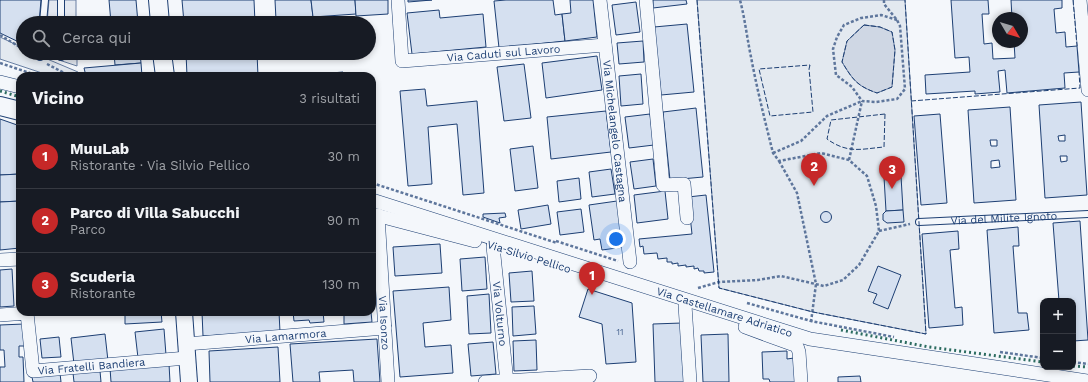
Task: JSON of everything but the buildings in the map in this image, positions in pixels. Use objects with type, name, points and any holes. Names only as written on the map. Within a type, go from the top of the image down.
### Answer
[{"type":"main road","points":[[158,0],[159,16]]},
{"type":"main road","points":[[163,60],[164,72]]},
{"type":"main road","points":[[0,106],[16,111]]},
{"type":"street","name":"Via Caduti sul Lavoro","points":[[398,0],[402,61],[605,44]]},
{"type":"street","name":"Via Michelangelo Castagna","points":[[600,0],[625,263]]},
{"type":"street","points":[[646,0],[663,185],[684,184],[687,218]]},
{"type":"street","points":[[1080,0],[1088,90]]},
{"type":"street","points":[[0,82],[16,86]]},
{"type":"street","name":"Via Castellamare Adriatico","points":[[376,201],[810,339],[1088,381]]},
{"type":"street","name":"Via Silvio Pellico","points":[[376,214],[493,246],[686,305],[797,346],[799,352],[801,382]]},
{"type":"street","name":"Via Isonzo","points":[[376,225],[388,382]]},
{"type":"street","name":"Via Volturno","points":[[493,246],[507,381]]},
{"type":"street","points":[[0,260],[16,258]]},
{"type":"street","points":[[686,305],[690,382]]},
{"type":"street","name":"Via Fratelli Bandiera","points":[[0,315],[16,314]]},
{"type":"street","name":"Via Fratelli Bandiera","points":[[27,316],[33,371],[187,351]]},
{"type":"street","points":[[184,316],[189,382]]},
{"type":"street","name":"Via Lamarmora","points":[[187,351],[385,328]]},
{"type":"street","points":[[485,382],[590,376]]},
{"type":"lane","points":[[44,16],[45,0]]},
{"type":"lane","points":[[61,0],[61,16]]},
{"type":"lane","name":"Via del Milite Ignoto","points":[[919,222],[1088,214]]},
{"type":"path","points":[[740,0],[745,16],[747,40],[755,78],[773,153],[797,193],[816,284],[811,321]]},
{"type":"path","points":[[773,153],[802,141],[827,116],[862,101],[876,102],[897,99],[905,89],[900,26],[884,4],[884,0]]},
{"type":"path","points":[[849,160],[862,101],[852,87],[836,75],[833,49],[837,37],[844,25],[861,18],[881,15],[897,20]]},
{"type":"path","points":[[0,35],[16,45]]},
{"type":"path","points":[[0,63],[27,72]]},
{"type":"path","points":[[46,63],[63,72]]},
{"type":"path","points":[[779,161],[821,153],[849,160],[867,176],[876,206],[879,231],[859,265],[844,280],[824,286],[816,284]]},
{"type":"path","points":[[376,184],[526,233],[625,263]]},
{"type":"path","points":[[879,231],[919,222]]},
{"type":"path","name":"Via Castellamare Adriatico","points":[[704,291],[698,288],[719,282],[758,280],[781,276],[816,284]]},
{"type":"path","name":"Via Castellamare Adriatico","points":[[740,301],[811,321],[896,337]]},
{"type":"path","points":[[1076,362],[1088,364]]},
{"type":"shaded area","points":[[49,0],[76,0],[76,16],[48,16]]},
{"type":"shaded area","points":[[697,0],[905,0],[926,334],[813,312],[719,288]],"holes":[[[864,25],[880,27],[847,41]]]},
{"type":"shaded area","points":[[864,25],[880,27],[892,32],[895,50],[892,87],[877,93],[856,82],[842,62],[847,41]]},
{"type":"shaded area","points":[[0,37],[16,45],[16,60],[50,60],[78,72],[39,72],[0,59]]},
{"type":"shaded area","points":[[59,60],[77,60],[77,66]]},
{"type":"hedge","points":[[0,91],[16,96]]},
{"type":"hedge","points":[[841,330],[929,347],[1040,362]]},
{"type":"hedge","points":[[1076,366],[1088,367]]},
{"type":"fence","points":[[697,0],[719,288],[813,312],[926,334],[905,0]]},
{"type":"fence","points":[[1073,0],[1077,46]]},
{"type":"fence","points":[[864,25],[880,27],[892,32],[895,50],[892,87],[877,93],[856,82],[842,62],[847,41],[864,25]]},
{"type":"fence","points":[[810,65],[809,69],[813,112],[770,116],[759,69],[810,65]]},
{"type":"fence","points":[[911,101],[1080,88],[1079,72]]},
{"type":"fence","points":[[885,114],[884,147],[848,149],[827,139],[831,120],[885,114]]},
{"type":"place","name":"Parco di Villa Sabucchi","points":[[814,186]]},
{"type":"place","name":"Scuderia","points":[[892,189]]},
{"type":"place","name":"MuuLab","points":[[592,295]]}]
